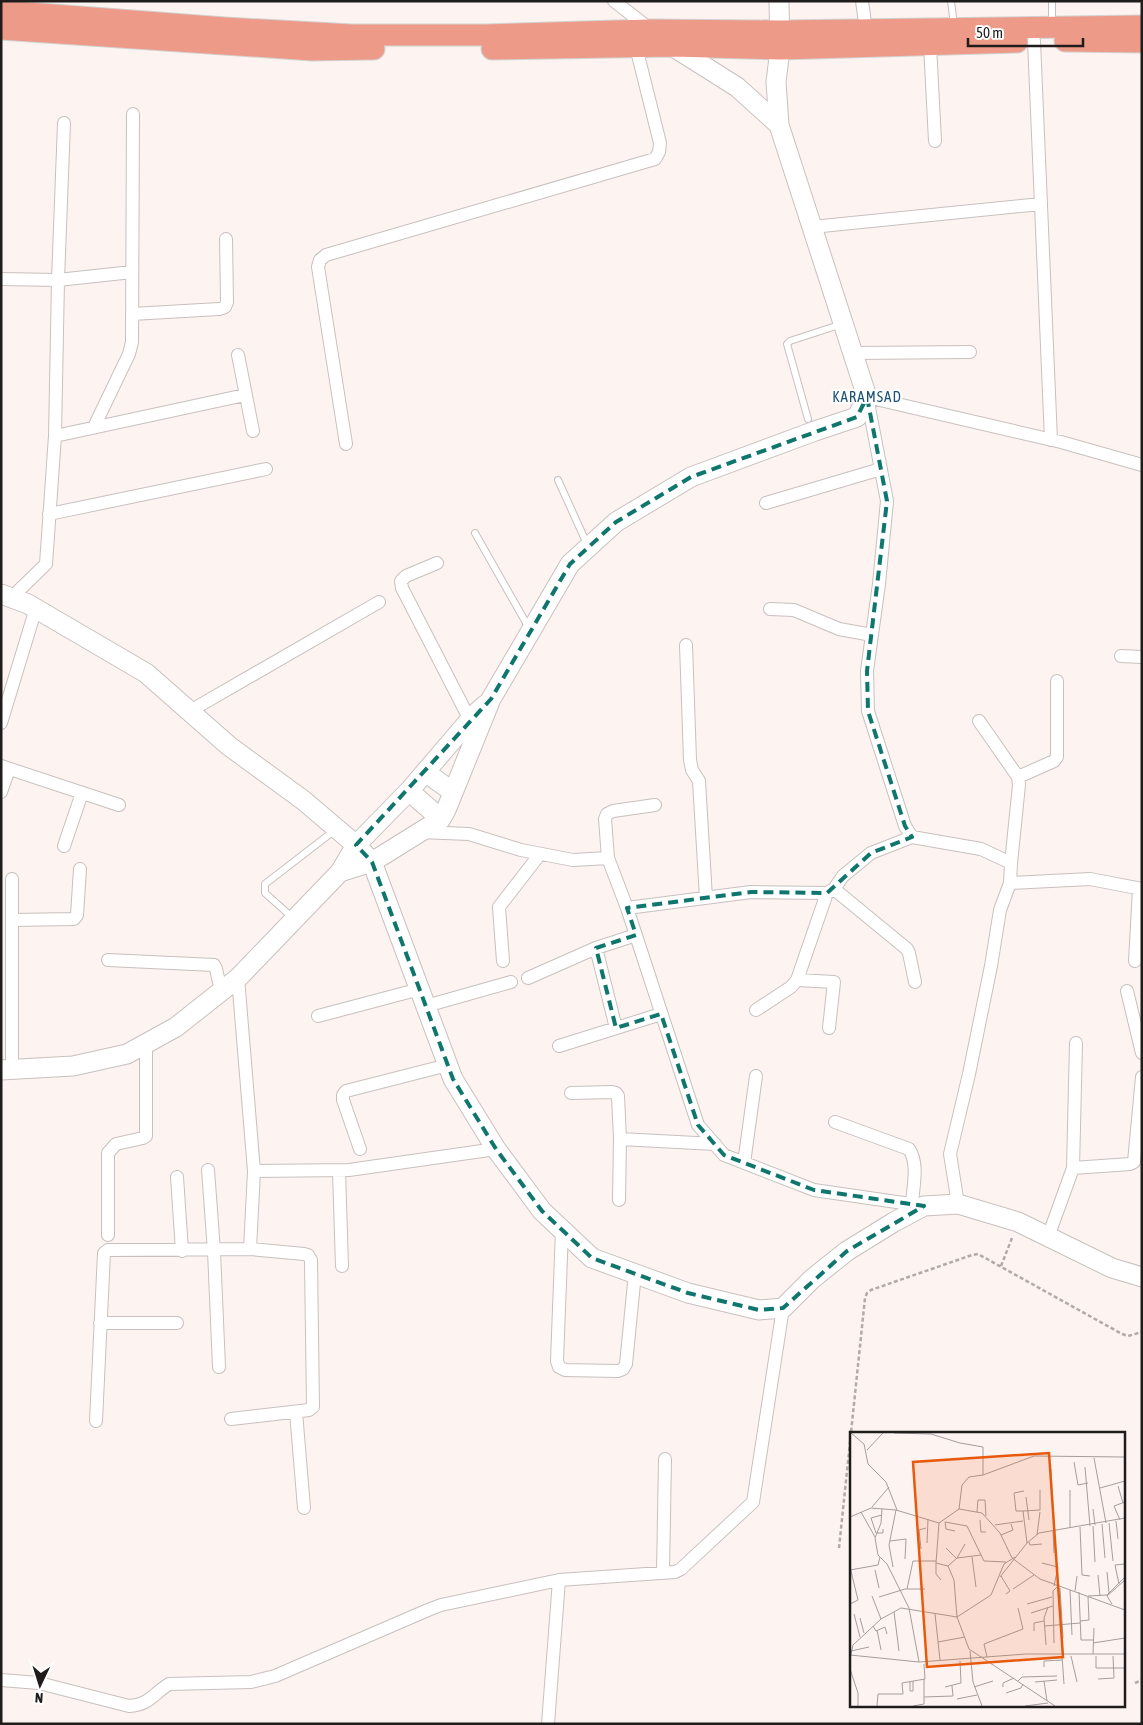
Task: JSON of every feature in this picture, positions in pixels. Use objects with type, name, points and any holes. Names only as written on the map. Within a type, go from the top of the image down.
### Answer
[{"type":"main road","points":[[4,13],[343,35],[486,35],[650,30],[780,40],[930,45],[1034,41],[1142,42]]},
{"type":"main road","points":[[4,13],[312,50],[672,46],[780,40],[866,30],[1142,26]]},
{"type":"street","points":[[614,1],[672,46],[737,87],[779,125]]},
{"type":"street","points":[[779,1],[780,40],[776,82],[779,125],[867,397],[887,501],[879,584],[867,670],[868,711],[905,826],[912,837]]},
{"type":"street","points":[[862,1],[866,30]]},
{"type":"street","points":[[1034,41],[1050,440]]},
{"type":"street","points":[[930,45],[935,141]]},
{"type":"street","points":[[346,444],[318,267],[320,260],[326,255],[655,159],[659,152],[660,143],[636,47]]},
{"type":"street","points":[[94,427],[129,354],[132,342],[132,114]]},
{"type":"street","points":[[64,123],[55,436],[46,564],[6,596],[36,608],[146,673],[229,746],[303,800],[356,845],[372,862],[453,1079],[496,1149],[542,1212],[592,1258],[688,1293],[759,1310],[783,1308]]},
{"type":"street","points":[[812,226],[1041,204]]},
{"type":"street","points":[[132,314],[220,309],[225,307],[227,302],[226,239]]},
{"type":"street","points":[[1,279],[58,280],[132,272]]},
{"type":"street","points":[[853,353],[970,352]]},
{"type":"street","points":[[238,355],[253,431]]},
{"type":"street","points":[[55,436],[245,395]]},
{"type":"street","points":[[867,397],[1050,440],[1142,465]]},
{"type":"street","points":[[340,872],[372,862],[441,819],[454,792],[491,699],[570,564],[616,522],[691,477],[815,430],[857,417],[867,397]]},
{"type":"street","points":[[49,514],[266,469]]},
{"type":"street","points":[[766,502],[881,469]]},
{"type":"street","points":[[437,563],[406,576],[400,581],[470,720]]},
{"type":"street","points":[[190,712],[379,602]]},
{"type":"street","points":[[1,723],[36,608]]},
{"type":"street","points":[[770,608],[794,610],[839,629],[872,635]]},
{"type":"street","points":[[686,645],[690,760],[692,770],[699,781],[706,898]]},
{"type":"street","points":[[1121,656],[1142,657]]},
{"type":"street","points":[[1018,777],[1054,761],[1057,757],[1057,681]]},
{"type":"street","points":[[12,880],[12,920],[7,951],[7,1070],[73,1066],[127,1054],[176,1027],[238,978],[340,872],[356,845],[409,791],[470,720],[491,699]]},
{"type":"street","points":[[958,1204],[950,1154],[973,1056],[1000,910],[1010,883],[1019,785],[1018,777],[979,721]]},
{"type":"street","points":[[1,792],[5,767],[119,805]]},
{"type":"street","points":[[425,772],[454,792]]},
{"type":"street","points":[[409,791],[441,819]]},
{"type":"street","points":[[64,846],[82,793]]},
{"type":"street","points":[[655,805],[613,811],[607,814],[605,819],[608,858],[627,908],[698,1125],[724,1155],[814,1190],[918,1205],[958,1204],[1018,1222],[1112,1268],[1142,1277]]},
{"type":"street","points":[[420,832],[469,834],[521,850],[573,860],[608,858]]},
{"type":"street","points":[[756,1010],[798,980],[830,891],[843,876],[871,853],[912,837],[981,850],[1011,863]]},
{"type":"street","points":[[503,961],[499,907],[540,854]]},
{"type":"street","points":[[12,920],[74,920],[77,914],[80,869]]},
{"type":"street","points":[[1010,883],[1090,879],[1140,889],[1135,960]]},
{"type":"street","points":[[627,908],[751,892],[830,891],[907,949],[915,982]]},
{"type":"street","points":[[528,978],[596,948],[636,935]]},
{"type":"street","points":[[596,948],[616,1028]]},
{"type":"street","points":[[108,960],[214,965],[221,991]]},
{"type":"street","points":[[238,978],[254,1171],[250,1249]]},
{"type":"street","points":[[798,980],[834,982],[829,1028]]},
{"type":"street","points":[[318,1016],[510,982]]},
{"type":"street","points":[[1127,991],[1142,1054]]},
{"type":"street","points":[[560,1046],[661,1014]]},
{"type":"street","points":[[108,1235],[108,1153],[111,1147],[116,1144],[146,1136],[146,1043]]},
{"type":"street","points":[[1048,1237],[1073,1168],[1076,1043]]},
{"type":"street","points":[[360,1149],[343,1100],[343,1095],[346,1092],[448,1065]]},
{"type":"street","points":[[744,1163],[756,1076]]},
{"type":"street","points":[[1073,1168],[1130,1164],[1134,1162],[1142,1076]]},
{"type":"street","points":[[571,1093],[616,1093],[620,1139],[619,1200]]},
{"type":"street","points":[[835,1122],[909,1149],[914,1165],[918,1205]]},
{"type":"street","points":[[620,1139],[714,1144]]},
{"type":"street","points":[[254,1171],[340,1171],[496,1149]]},
{"type":"street","points":[[208,1170],[214,1251],[218,1367]]},
{"type":"street","points":[[340,1171],[342,1266]]},
{"type":"street","points":[[177,1177],[182,1251]]},
{"type":"street","points":[[1,1680],[38,1683],[129,1706],[138,1706],[148,1702],[169,1684],[251,1682],[275,1676],[441,1605],[559,1584],[681,1570],[753,1502],[783,1308],[812,1279],[847,1251],[918,1205]]},
{"type":"street","points":[[562,1230],[557,1360],[559,1367],[565,1370],[623,1369],[626,1364],[635,1273]]},
{"type":"street","points":[[96,1421],[104,1253],[108,1250],[214,1251],[250,1249],[308,1255],[311,1260],[313,1407],[309,1410],[296,1412],[231,1419]]},
{"type":"street","points":[[100,1323],[177,1323]]},
{"type":"street","points":[[296,1412],[304,1508]]},
{"type":"street","points":[[663,1572],[664,1459]]},
{"type":"street","points":[[548,1724],[559,1584]]},
{"type":"lane","points":[[951,1],[954,28]]},
{"type":"lane","points":[[1052,1],[1052,27]]},
{"type":"lane","points":[[808,419],[787,344],[790,341],[844,324]]},
{"type":"lane","points":[[558,480],[588,548]]},
{"type":"lane","points":[[475,533],[531,632]]},
{"type":"lane","points":[[294,919],[265,893],[265,884],[337,829]]},
{"type":"path","points":[[1001,1266],[1018,1222]]},
{"type":"path","points":[[851,1432],[867,1293],[972,1255],[978,1254],[985,1257],[1122,1334],[1128,1336],[1142,1332]]},
{"type":"path","points":[[839,1548],[850,1442]]},
{"type":"path","points":[[1135,1683],[1142,1680]]},
{"type":"highlighted area","points":[[867,397],[887,501],[867,671],[868,711],[905,826],[912,837],[871,853],[827,893],[751,892],[627,908],[636,935],[596,948],[616,1028],[661,1014],[698,1125],[724,1155],[814,1190],[924,1206],[847,1251],[783,1308],[759,1310],[688,1293],[592,1258],[542,1211],[496,1149],[453,1079],[372,862],[356,845],[491,699],[570,564],[616,522],[691,477],[857,417]]},
{"type":"district","name":"KARAMSAD","points":[[867,397]]}]
